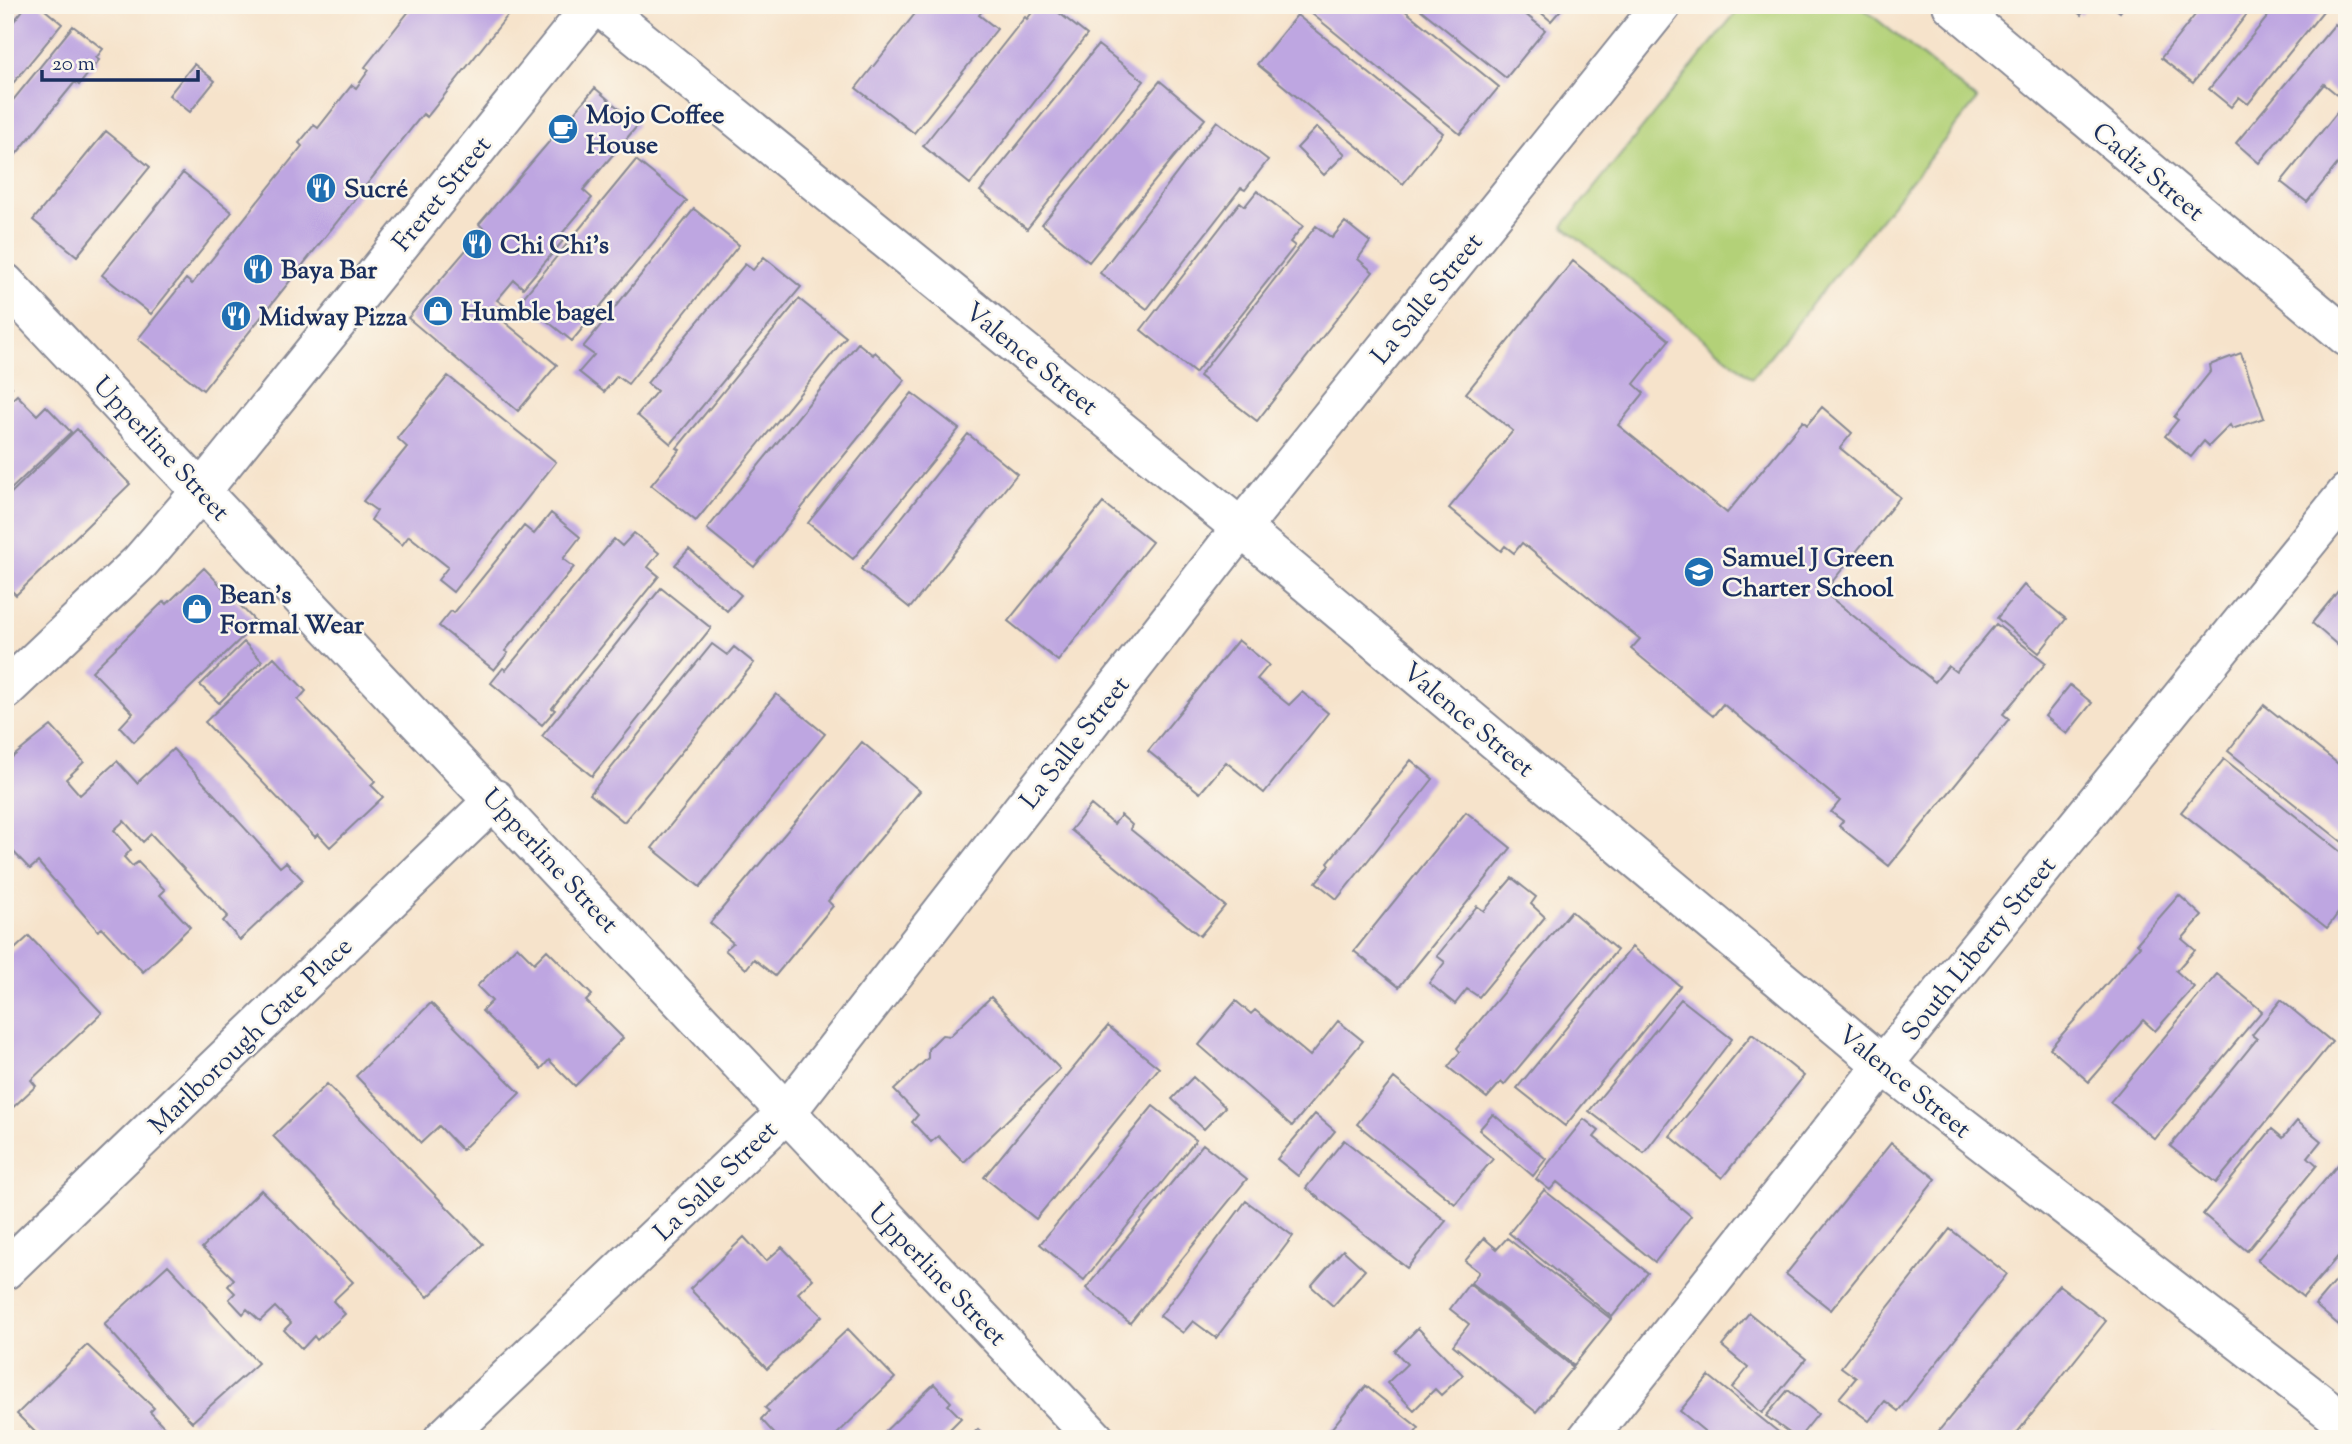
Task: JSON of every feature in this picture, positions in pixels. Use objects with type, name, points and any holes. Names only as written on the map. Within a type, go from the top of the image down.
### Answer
[{"type":"street","name":"Freret Street","points":[[5,690],[140,562],[202,490],[595,5]]},
{"type":"street","name":"Valence Street","points":[[595,5],[1241,528],[1883,1065],[2347,1424]]},
{"type":"street","name":"La Salle Street","points":[[443,1439],[785,1114],[1241,528],[1662,5]]},
{"type":"street","name":"Cadiz Street","points":[[1952,5],[2347,337]]},
{"type":"street","name":"Upperline Street","points":[[5,283],[495,799],[785,1114],[1095,1439]]},
{"type":"street","name":"South Liberty Street","points":[[1587,1439],[1883,1065],[2347,493]]},
{"type":"street","name":"Marlborough Gate Place","points":[[5,1270],[495,799]]},
{"type":"green space","points":[[1742,5],[1859,5],[1977,100],[1752,378],[1563,226]]},
{"type":"building","points":[[5,5],[15,9],[5,20]]},
{"type":"building","points":[[27,5],[39,5],[62,24],[5,93],[5,32]]},
{"type":"building","points":[[414,5],[495,5],[508,15],[427,117],[423,114],[203,390],[138,339],[186,279],[192,284],[302,146],[299,143],[314,125],[318,128],[352,85],[356,88],[369,70],[365,67]]},
{"type":"building","points":[[922,5],[987,5],[979,15],[997,29],[914,133],[856,88]]},
{"type":"building","points":[[1038,5],[1049,5],[1087,35],[970,184],[923,146],[1025,17],[1027,19]]},
{"type":"building","points":[[1301,5],[1398,5],[1499,87],[1460,134]]},
{"type":"building","points":[[1415,5],[1514,5],[1545,30],[1506,78]]},
{"type":"building","points":[[1532,5],[1565,5],[1551,21]]},
{"type":"building","points":[[2069,5],[2088,5],[2081,15]]},
{"type":"building","points":[[2111,5],[2125,5],[2120,12]]},
{"type":"building","points":[[2203,5],[2254,5],[2193,83],[2161,58]]},
{"type":"building","points":[[2277,5],[2328,5],[2248,104],[2239,97],[2231,107],[2209,89]]},
{"type":"building","points":[[1297,15],[1443,133],[1403,184],[1257,64]]},
{"type":"building","points":[[2335,24],[2347,34],[2347,90],[2340,97],[2324,84],[2259,163],[2236,143]]},
{"type":"building","points":[[73,26],[103,49],[96,58],[99,60],[79,85],[75,82],[5,168],[5,110]]},
{"type":"building","points":[[1098,45],[1144,81],[1027,229],[980,191]]},
{"type":"building","points":[[194,64],[215,81],[190,112],[169,95]]},
{"type":"building","points":[[1160,81],[1205,119],[1089,262],[1042,224]]},
{"type":"building","points":[[595,88],[638,125],[583,190],[592,198],[559,237],[563,241],[523,288],[514,280],[497,300],[510,309],[501,319],[557,365],[518,411],[408,318],[484,229],[479,224]]},
{"type":"building","points":[[2347,100],[2347,152],[2307,202],[2281,182]]},
{"type":"building","points":[[1217,121],[1268,160],[1245,190],[1241,188],[1147,309],[1100,273]]},
{"type":"building","points":[[1317,127],[1345,154],[1324,175],[1297,148]]},
{"type":"building","points":[[106,131],[150,167],[77,256],[33,220]]},
{"type":"building","points":[[636,160],[687,201],[572,341],[521,300]]},
{"type":"building","points":[[183,173],[232,212],[151,314],[102,275]]},
{"type":"building","points":[[1257,191],[1303,226],[1290,242],[1295,246],[1195,373],[1141,330],[1240,202],[1245,206]]},
{"type":"building","points":[[694,209],[739,245],[628,384],[617,376],[604,392],[579,372],[594,355],[583,347]]},
{"type":"building","points":[[1345,222],[1370,242],[1358,259],[1373,272],[1257,421],[1199,376],[1316,226],[1332,238]]},
{"type":"building","points":[[764,257],[801,287],[671,444],[637,415],[657,391],[647,383],[745,264],[753,270]]},
{"type":"building","name":"Samuel J Green Charter School","points":[[1573,261],[1669,340],[1634,384],[1644,393],[1618,425],[1727,513],[1803,421],[1807,425],[1822,407],[1852,433],[1840,448],[1900,497],[1824,592],[1935,682],[1948,666],[1956,672],[1996,624],[2046,663],[2003,714],[2009,719],[1889,866],[1839,826],[1843,821],[1831,812],[1840,801],[1723,704],[1713,716],[1631,649],[1640,639],[1522,543],[1514,553],[1505,546],[1501,551],[1449,508],[1513,431],[1466,393]]},
{"type":"building","points":[[799,299],[846,337],[696,521],[651,485],[680,450],[677,448]]},
{"type":"building","points":[[858,343],[873,355],[875,352],[905,380],[754,567],[707,529]]},
{"type":"building","points":[[2241,353],[2264,418],[2232,429],[2230,425],[2209,446],[2204,441],[2191,457],[2165,436],[2178,420],[2174,417],[2211,371],[2210,365]]},
{"type":"building","points":[[448,376],[556,462],[453,592],[438,580],[448,567],[409,536],[402,545],[371,520],[377,511],[363,501],[407,447],[397,438]]},
{"type":"building","points":[[5,380],[12,387],[5,394]]},
{"type":"building","points":[[912,393],[959,429],[853,559],[808,523]]},
{"type":"building","points":[[17,395],[37,415],[46,406],[71,432],[5,495],[5,406]]},
{"type":"building","points":[[77,429],[130,484],[16,595],[12,591],[5,598],[5,499]]},
{"type":"building","points":[[968,434],[1017,474],[910,608],[861,569]]},
{"type":"building","points":[[1103,503],[1152,542],[1058,661],[1008,621]]},
{"type":"building","points":[[551,513],[580,537],[563,559],[574,567],[505,651],[508,653],[494,670],[439,626],[451,611],[454,613],[524,526],[534,534]]},
{"type":"building","points":[[634,533],[659,553],[648,567],[659,576],[552,708],[555,710],[542,725],[491,683],[503,668],[506,670],[614,539],[622,546]]},
{"type":"building","points":[[689,549],[741,595],[727,611],[675,565]]},
{"type":"building","points":[[204,568],[257,623],[134,742],[120,727],[133,713],[92,671],[164,601],[167,604]]},
{"type":"building","points":[[2347,580],[2347,643],[2342,649],[2312,623]]},
{"type":"building","points":[[2024,585],[2066,619],[2039,653],[1997,618]]},
{"type":"building","points":[[661,588],[711,628],[592,776],[542,736]]},
{"type":"building","points":[[1238,640],[1269,665],[1257,679],[1289,705],[1302,692],[1328,713],[1264,793],[1226,762],[1200,793],[1148,751]]},
{"type":"building","points":[[244,642],[262,661],[219,703],[200,685]]},
{"type":"building","points":[[712,644],[727,655],[734,647],[754,663],[624,822],[590,794]]},
{"type":"building","points":[[274,657],[306,691],[298,700],[375,781],[371,785],[383,797],[330,847],[318,834],[315,837],[205,722]]},
{"type":"building","points":[[2070,685],[2092,703],[2067,734],[2045,716]]},
{"type":"building","points":[[776,694],[825,734],[700,887],[652,848]]},
{"type":"building","points":[[2264,705],[2347,771],[2347,846],[2228,751]]},
{"type":"building","points":[[51,726],[84,762],[66,779],[80,795],[117,761],[137,783],[173,749],[280,867],[286,862],[303,880],[240,940],[223,921],[228,916],[151,834],[143,842],[124,821],[114,830],[131,850],[124,857],[132,866],[138,862],[165,890],[160,895],[190,927],[143,972],[102,928],[98,931],[38,862],[30,869],[5,843],[5,763]]},
{"type":"building","points":[[862,742],[920,791],[828,901],[833,906],[775,976],[754,959],[746,969],[725,950],[733,943],[710,923]]},
{"type":"building","points":[[2224,759],[2347,857],[2347,918],[2339,912],[2327,928],[2181,812]]},
{"type":"building","points":[[1411,760],[1433,779],[1337,899],[1316,882],[1330,865],[1328,862]]},
{"type":"building","points":[[1091,805],[1114,824],[1121,815],[1132,825],[1130,829],[1225,906],[1200,936],[1071,830]]},
{"type":"building","points":[[1466,812],[1511,848],[1399,987],[1354,951]]},
{"type":"building","points":[[1512,878],[1536,897],[1531,904],[1545,917],[1479,997],[1467,989],[1455,1004],[1429,983],[1445,962],[1437,956],[1477,906],[1484,911]]},
{"type":"building","points":[[2179,895],[2202,916],[2182,939],[2195,950],[2176,971],[2194,987],[2155,1031],[2143,1020],[2089,1082],[2050,1048],[2140,946],[2137,943]]},
{"type":"building","points":[[1571,911],[1617,950],[1504,1085],[1501,1082],[1487,1098],[1448,1067],[1460,1052],[1457,1048]]},
{"type":"building","points":[[29,936],[102,1013],[31,1080],[36,1086],[9,1111],[5,1107],[5,958]]},
{"type":"building","points":[[517,946],[534,963],[547,950],[592,995],[586,1001],[623,1038],[575,1086],[549,1060],[541,1069],[482,1011],[492,1001],[477,986]]},
{"type":"building","points":[[1632,947],[1680,986],[1565,1126],[1517,1088]]},
{"type":"building","points":[[2217,974],[2262,1011],[2155,1139],[2110,1102]]},
{"type":"building","points":[[991,997],[1060,1069],[964,1162],[938,1136],[931,1142],[912,1122],[918,1115],[894,1090],[928,1058],[928,1049],[942,1035],[950,1036]]},
{"type":"building","points":[[1681,999],[1732,1039],[1644,1153],[1589,1111]]},
{"type":"building","points":[[2281,1000],[2332,1042],[2216,1183],[2170,1146],[2257,1039],[2252,1035]]},
{"type":"building","points":[[1236,1001],[1251,1014],[1255,1010],[1310,1056],[1338,1021],[1363,1041],[1292,1126],[1199,1045]]},
{"type":"building","points":[[431,1003],[520,1093],[462,1150],[439,1126],[421,1143],[356,1076]]},
{"type":"building","points":[[1108,1026],[1159,1068],[1036,1219],[984,1177]]},
{"type":"building","points":[[1752,1034],[1804,1076],[1722,1178],[1670,1136]]},
{"type":"building","points":[[1193,1077],[1225,1107],[1204,1129],[1172,1099]]},
{"type":"building","points":[[1394,1078],[1493,1159],[1455,1204],[1357,1124]]},
{"type":"building","points":[[327,1084],[483,1244],[428,1297],[273,1136]]},
{"type":"building","points":[[1153,1106],[1196,1140],[1084,1280],[1040,1244]]},
{"type":"building","points":[[1315,1114],[1335,1131],[1298,1176],[1277,1159]]},
{"type":"building","points":[[1493,1114],[1546,1159],[1533,1176],[1479,1130]]},
{"type":"building","points":[[1584,1119],[1599,1131],[1594,1137],[1691,1216],[1655,1262],[1557,1182],[1550,1190],[1536,1179]]},
{"type":"building","points":[[2297,1121],[2321,1141],[2308,1157],[2317,1165],[2247,1251],[2203,1214],[2272,1129],[2283,1138]]},
{"type":"building","points":[[1344,1140],[1446,1221],[1407,1268],[1306,1188]]},
{"type":"building","points":[[1891,1143],[1936,1179],[1831,1310],[1786,1274]]},
{"type":"building","points":[[1203,1144],[1247,1179],[1130,1323],[1086,1288]]},
{"type":"building","points":[[2347,1154],[2347,1246],[2303,1297],[2257,1260]]},
{"type":"building","points":[[261,1190],[353,1282],[333,1301],[345,1314],[317,1340],[314,1336],[302,1349],[284,1330],[291,1323],[275,1307],[260,1321],[247,1309],[243,1314],[229,1299],[235,1293],[228,1286],[234,1279],[202,1248]]},
{"type":"building","points":[[1544,1190],[1648,1273],[1612,1317],[1509,1233]]},
{"type":"building","points":[[1246,1201],[1293,1236],[1216,1338],[1193,1321],[1183,1333],[1160,1316]]},
{"type":"building","points":[[1950,1229],[2007,1274],[1898,1411],[1885,1401],[1869,1421],[1839,1398],[1856,1378],[1841,1367]]},
{"type":"building","points":[[744,1237],[766,1261],[782,1247],[813,1279],[798,1293],[822,1316],[767,1369],[690,1289]]},
{"type":"building","points":[[1484,1238],[1497,1249],[1507,1238],[1611,1319],[1574,1365],[1471,1283],[1479,1272],[1465,1261]]},
{"type":"building","points":[[1343,1250],[1365,1270],[1333,1306],[1311,1286]]},
{"type":"building","points":[[168,1265],[258,1363],[192,1422],[104,1324]]},
{"type":"building","points":[[2347,1267],[2347,1332],[2315,1305]]},
{"type":"building","points":[[1469,1284],[1573,1367],[1536,1412],[1453,1345],[1469,1324],[1450,1309]]},
{"type":"building","points":[[2059,1285],[2106,1321],[2012,1439],[1932,1439]]},
{"type":"building","points":[[1749,1313],[1806,1359],[1762,1413],[1732,1388],[1748,1368],[1722,1346]]},
{"type":"building","points":[[1418,1328],[1463,1375],[1441,1395],[1435,1389],[1414,1410],[1387,1383],[1407,1364],[1395,1351]]},
{"type":"building","points":[[848,1329],[895,1378],[832,1439],[779,1439],[761,1419],[769,1411],[765,1408]]},
{"type":"building","points":[[87,1345],[154,1408],[150,1412],[176,1439],[42,1439],[17,1414]]},
{"type":"building","points":[[1709,1376],[1787,1439],[1714,1439],[1680,1411]]},
{"type":"building","points":[[934,1384],[951,1402],[948,1405],[961,1418],[940,1439],[877,1439]]},
{"type":"building","points":[[1366,1386],[1419,1428],[1410,1439],[1323,1439]]},
{"type":"building","points":[[1788,1390],[1818,1414],[1798,1439],[1766,1416]]},
{"type":"building","points":[[978,1429],[988,1439],[968,1439]]},
{"type":"building","points":[[2213,1431],[2222,1439],[2207,1439]]},
{"type":"place","name":"Mojo Coffee House","points":[[563,129]]},
{"type":"place","name":"Sucré","points":[[321,188]]},
{"type":"place","name":"Chi Chi's","points":[[477,244]]},
{"type":"place","name":"Baya Bar","points":[[258,269]]},
{"type":"place","name":"Humble bagel","points":[[438,311]]},
{"type":"place","name":"Midway Pizza","points":[[236,316]]},
{"type":"place","name":"Samuel J Green Charter School","points":[[1699,572]]},
{"type":"place","name":"Bean's Formal Wear","points":[[197,609]]}]
